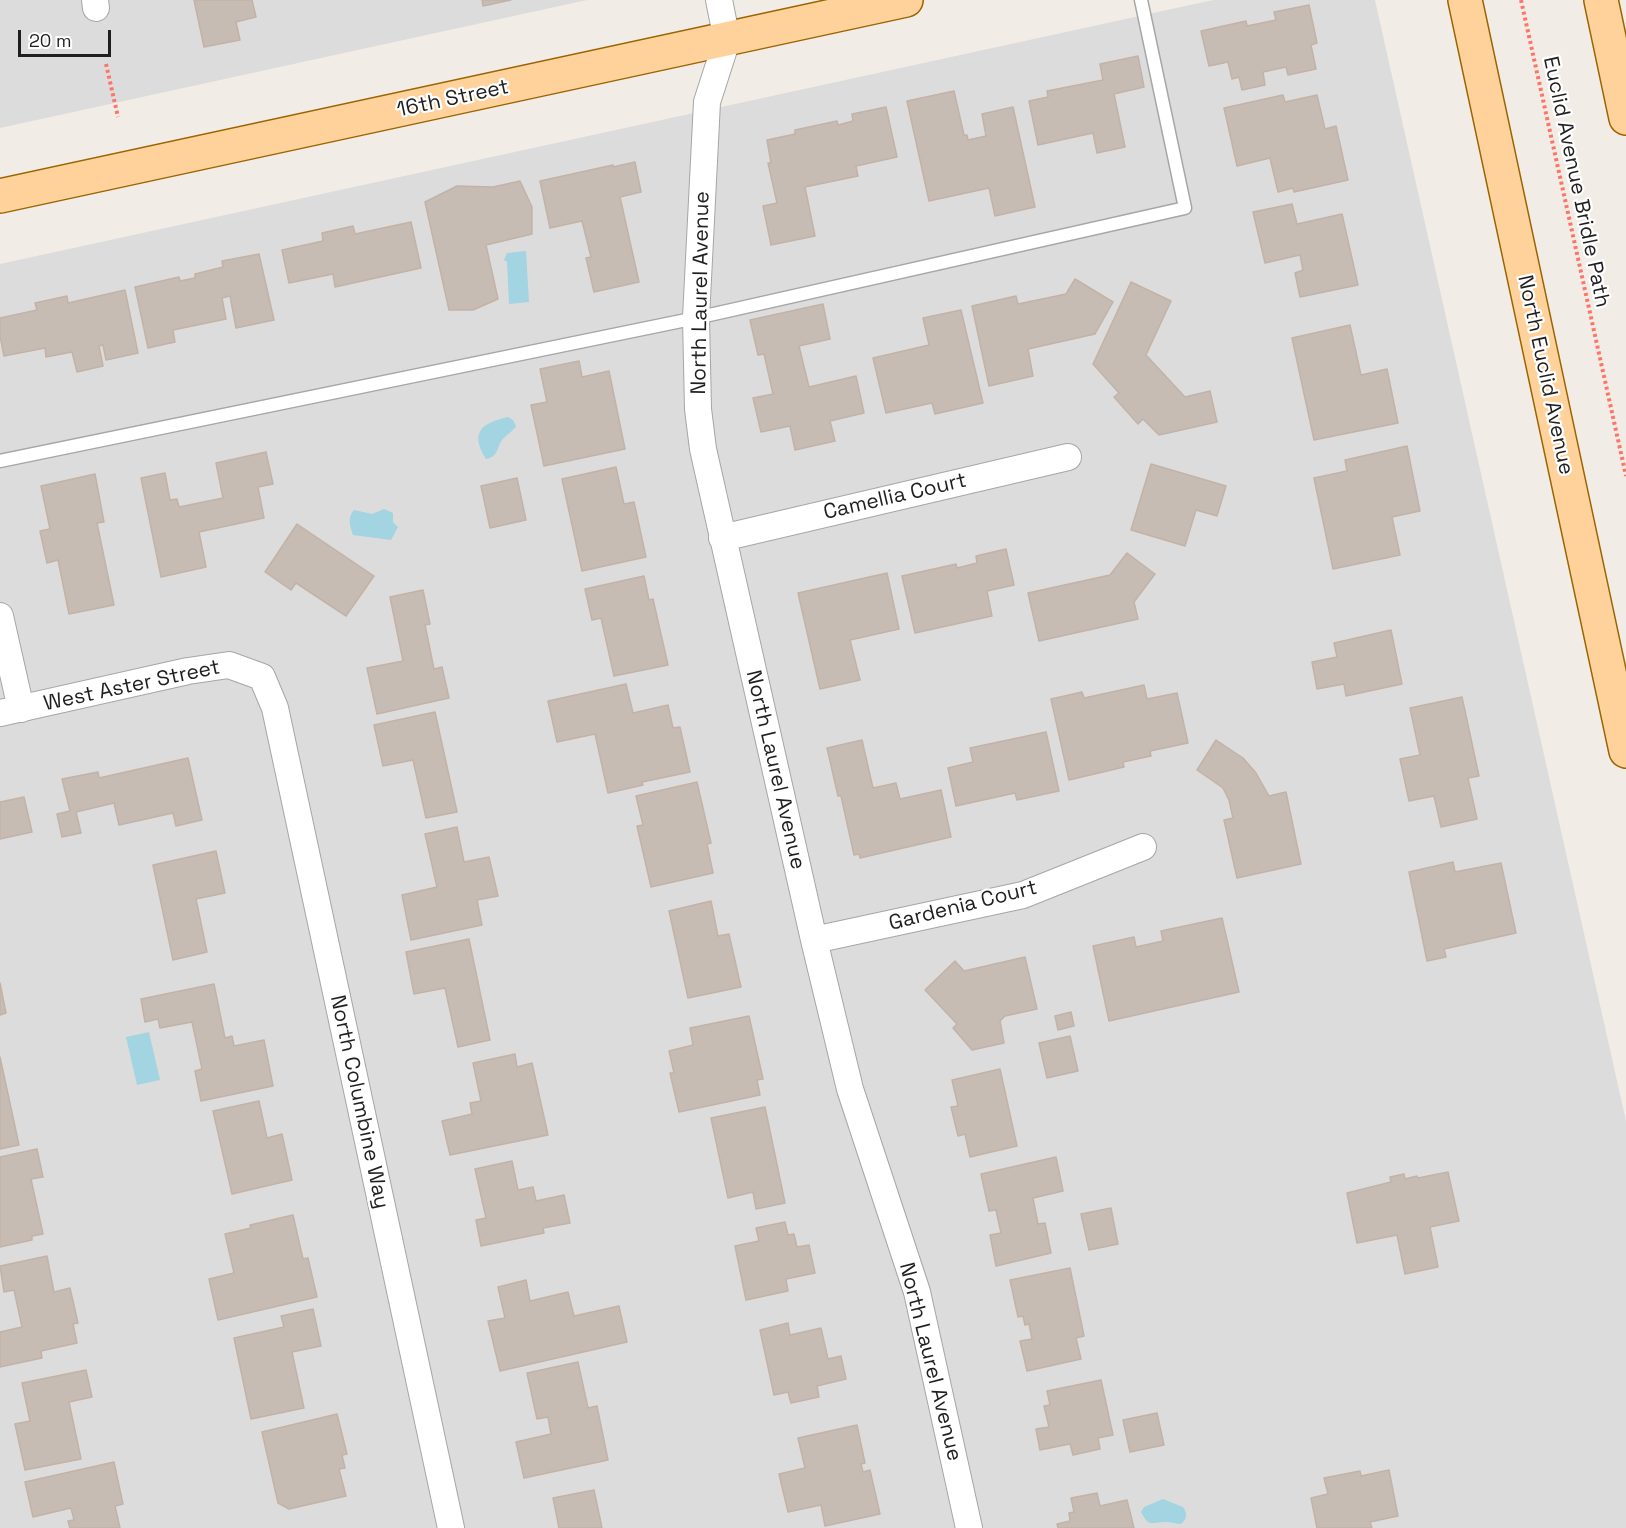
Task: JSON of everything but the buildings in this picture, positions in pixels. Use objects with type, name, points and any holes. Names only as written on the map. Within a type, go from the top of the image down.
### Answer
[{"type":"main road","name":"16th Street","points":[[0,196],[906,0]]},
{"type":"main road","name":"North Euclid Avenue","points":[[1465,0],[1626,751]]},
{"type":"main road","points":[[1601,0],[1626,118]]},
{"type":"street","points":[[718,0],[727,40]]},
{"type":"street","name":"North Laurel Avenue","points":[[727,40],[707,102],[696,318],[698,409],[703,448],[850,1089],[917,1292],[969,1528]]},
{"type":"street","name":"Camellia Court","points":[[722,538],[1068,457]]},
{"type":"street","points":[[0,616],[10,711]]},
{"type":"street","name":"West Aster Street","points":[[10,711],[188,671],[229,665],[262,677]]},
{"type":"street","name":"North Columbine Way","points":[[262,677],[275,708],[451,1528]]},
{"type":"street","name":"Gardenia Court","points":[[814,940],[1023,895],[1143,846]]},
{"type":"lane","points":[[0,461],[696,318],[1185,208],[1141,0]]},
{"type":"path","name":"Euclid Avenue Bridle Path","points":[[1521,0],[1626,476]]},
{"type":"path","points":[[106,64],[118,117]]},
{"type":"shaded area","points":[[0,0],[587,0],[0,128]]},
{"type":"shaded area","points":[[1213,0],[1375,0],[1626,1121],[1626,1528],[0,1528],[0,264]]},
{"type":"water","points":[[526,251],[529,302],[509,304],[507,262],[504,260],[507,253]]},
{"type":"water","points":[[508,417],[516,426],[502,440],[494,456],[486,459],[479,442],[481,430],[491,422]]},
{"type":"water","points":[[384,509],[393,513],[393,522],[398,527],[391,540],[353,535],[350,519],[354,510],[372,514]]},
{"type":"water","points":[[149,1032],[160,1080],[137,1085],[126,1037]]},
{"type":"water","points":[[1163,1499],[1183,1507],[1186,1516],[1181,1524],[1151,1523],[1146,1520],[1141,1512],[1144,1507]]}]
